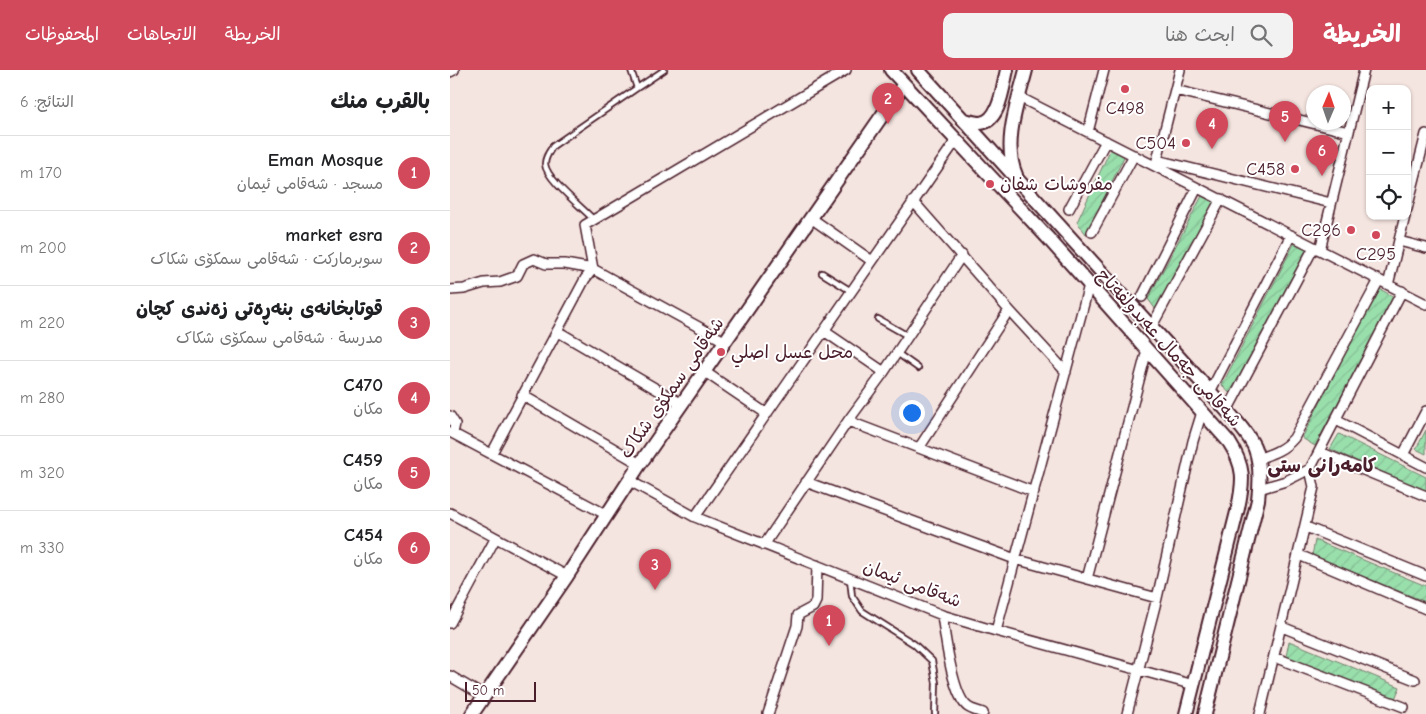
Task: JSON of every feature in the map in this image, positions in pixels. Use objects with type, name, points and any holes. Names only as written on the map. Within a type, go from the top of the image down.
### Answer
[{"type":"main road","name":"شەقامی جەمال عەبدولفەتاح","points":[[891,70],[1047,236],[1229,442],[1236,453],[1241,465],[1243,478],[1238,508],[1186,714]]},
{"type":"main road","name":"شەقامی جەمال عەبدولفەتاح","points":[[918,70],[1152,326],[1254,446],[1259,489],[1257,505],[1205,714]]},
{"type":"main road","points":[[965,120],[980,123],[993,118],[997,110],[1007,70]]},
{"type":"main road","points":[[1021,184],[1015,173],[1011,147],[1019,97],[1026,70]]},
{"type":"main road","name":"شەقامی سمکۆی شکاک","points":[[472,714],[567,576],[640,464],[904,84]]},
{"type":"main road","points":[[1047,236],[1059,225]]},
{"type":"street","points":[[450,72],[454,70]]},
{"type":"street","points":[[594,269],[585,225],[846,70]]},
{"type":"street","points":[[1088,132],[1104,70]]},
{"type":"street","points":[[1156,163],[1180,70]]},
{"type":"street","points":[[1226,411],[1316,248],[1331,203],[1364,70]]},
{"type":"street","points":[[1175,90],[1349,132]]},
{"type":"street","points":[[1019,97],[1134,155],[1156,163],[1331,203]]},
{"type":"street","points":[[1411,198],[1422,169],[1426,134]]},
{"type":"street","points":[[695,517],[957,139]]},
{"type":"street","points":[[1069,209],[1106,141]]},
{"type":"street","points":[[1092,232],[1134,155]]},
{"type":"street","points":[[1156,163],[1197,188],[1426,304]]},
{"type":"street","points":[[1142,297],[1197,188]]},
{"type":"street","points":[[1152,326],[1221,199]]},
{"type":"street","points":[[913,201],[1066,372]]},
{"type":"street","points":[[811,218],[872,261]]},
{"type":"street","points":[[1388,285],[1405,220]]},
{"type":"street","points":[[1210,392],[1291,235]]},
{"type":"street","points":[[1399,241],[1426,248]]},
{"type":"street","points":[[764,545],[848,421],[897,353],[962,255]]},
{"type":"street","points":[[450,290],[464,289],[484,283],[500,282],[517,276],[523,264],[534,259],[546,264],[565,264],[594,269],[726,342]]},
{"type":"street","points":[[492,453],[585,279],[594,269]]},
{"type":"street","points":[[1257,459],[1275,453],[1287,446],[1294,438],[1379,280]]},
{"type":"street","points":[[996,631],[1089,285]]},
{"type":"street","points":[[1259,489],[1286,481],[1310,469],[1402,291]]},
{"type":"street","points":[[920,448],[1009,310]]},
{"type":"street","points":[[557,331],[682,404]]},
{"type":"street","points":[[824,331],[884,372]]},
{"type":"street","points":[[1087,579],[1147,350]]},
{"type":"street","points":[[705,372],[767,414]]},
{"type":"street","points":[[522,395],[640,464]]},
{"type":"street","points":[[1403,455],[1426,411]]},
{"type":"street","points":[[1127,714],[1157,598],[1192,441],[1202,412]]},
{"type":"street","points":[[450,416],[454,424],[451,432],[607,514]]},
{"type":"street","points":[[1336,420],[1426,467]]},
{"type":"street","points":[[848,421],[1034,492]]},
{"type":"street","points":[[1320,452],[1426,496]]},
{"type":"street","points":[[1260,714],[1306,527],[1314,487],[1310,469]]},
{"type":"street","name":"شەقامی ئیمان","points":[[630,481],[695,517],[942,615],[1194,685]]},
{"type":"street","points":[[806,482],[1015,559],[1157,598]]},
{"type":"street","points":[[450,514],[567,576]]},
{"type":"street","points":[[1306,527],[1426,576]]},
{"type":"street","points":[[450,623],[495,539]]},
{"type":"street","points":[[1299,555],[1426,609]]},
{"type":"street","points":[[768,714],[797,626],[798,615],[816,602],[817,565]]},
{"type":"street","points":[[942,615],[949,662],[959,692],[968,707],[984,714]]},
{"type":"street","points":[[1282,627],[1415,680]]},
{"type":"street","points":[[1274,657],[1404,706]]},
{"type":"street","points":[[450,676],[484,696]]},
{"type":"lane","points":[[630,70],[637,88]]},
{"type":"lane","points":[[594,220],[549,176],[545,166],[546,157],[553,146],[664,70]]},
{"type":"lane","points":[[822,273],[851,292]]},
{"type":"lane","points":[[878,319],[908,336]]},
{"type":"lane","points":[[897,353],[918,368]]},
{"type":"lane","points":[[850,577],[852,596],[862,611],[914,644],[932,661],[936,683],[934,714]]},
{"type":"green space","points":[[1112,146],[1126,153],[1086,234],[1077,222]]},
{"type":"green space","points":[[1204,192],[1217,199],[1159,314],[1148,299]]},
{"type":"green space","points":[[1296,240],[1309,247],[1232,396],[1222,385]]},
{"type":"green space","points":[[1378,288],[1394,297],[1315,446],[1302,438]]},
{"type":"green space","points":[[1426,430],[1426,454],[1416,449]]},
{"type":"green space","points":[[1339,434],[1426,477],[1426,492],[1330,449]]},
{"type":"green space","points":[[1315,540],[1426,586],[1426,602],[1312,556]]},
{"type":"green space","points":[[1289,641],[1400,687],[1394,701],[1286,657]]},
{"type":"place","name":"C498","points":[[1125,89]]},
{"type":"place","name":"market esra","points":[[888,124]]},
{"type":"place","name":"C459","points":[[1285,142]]},
{"type":"place","name":"C504","points":[[1186,143]]},
{"type":"place","name":"C470","points":[[1212,149]]},
{"type":"place","name":"C458","points":[[1295,169]]},
{"type":"place","name":"C454","points":[[1322,176]]},
{"type":"place","name":"مفروشات شفان","points":[[990,184]]},
{"type":"place","name":"C296","points":[[1351,230]]},
{"type":"place","name":"C295","points":[[1376,235]]},
{"type":"place","name":"محل عسل اصلي","points":[[721,352]]},
{"type":"place","name":"قوتابخانەی بنەڕەتی زەندی کچان","points":[[655,590]]},
{"type":"place","name":"Eman Mosque","points":[[829,646]]},
{"type":"district","name":"كامه‌رانی ستی","points":[[1322,466]]}]
